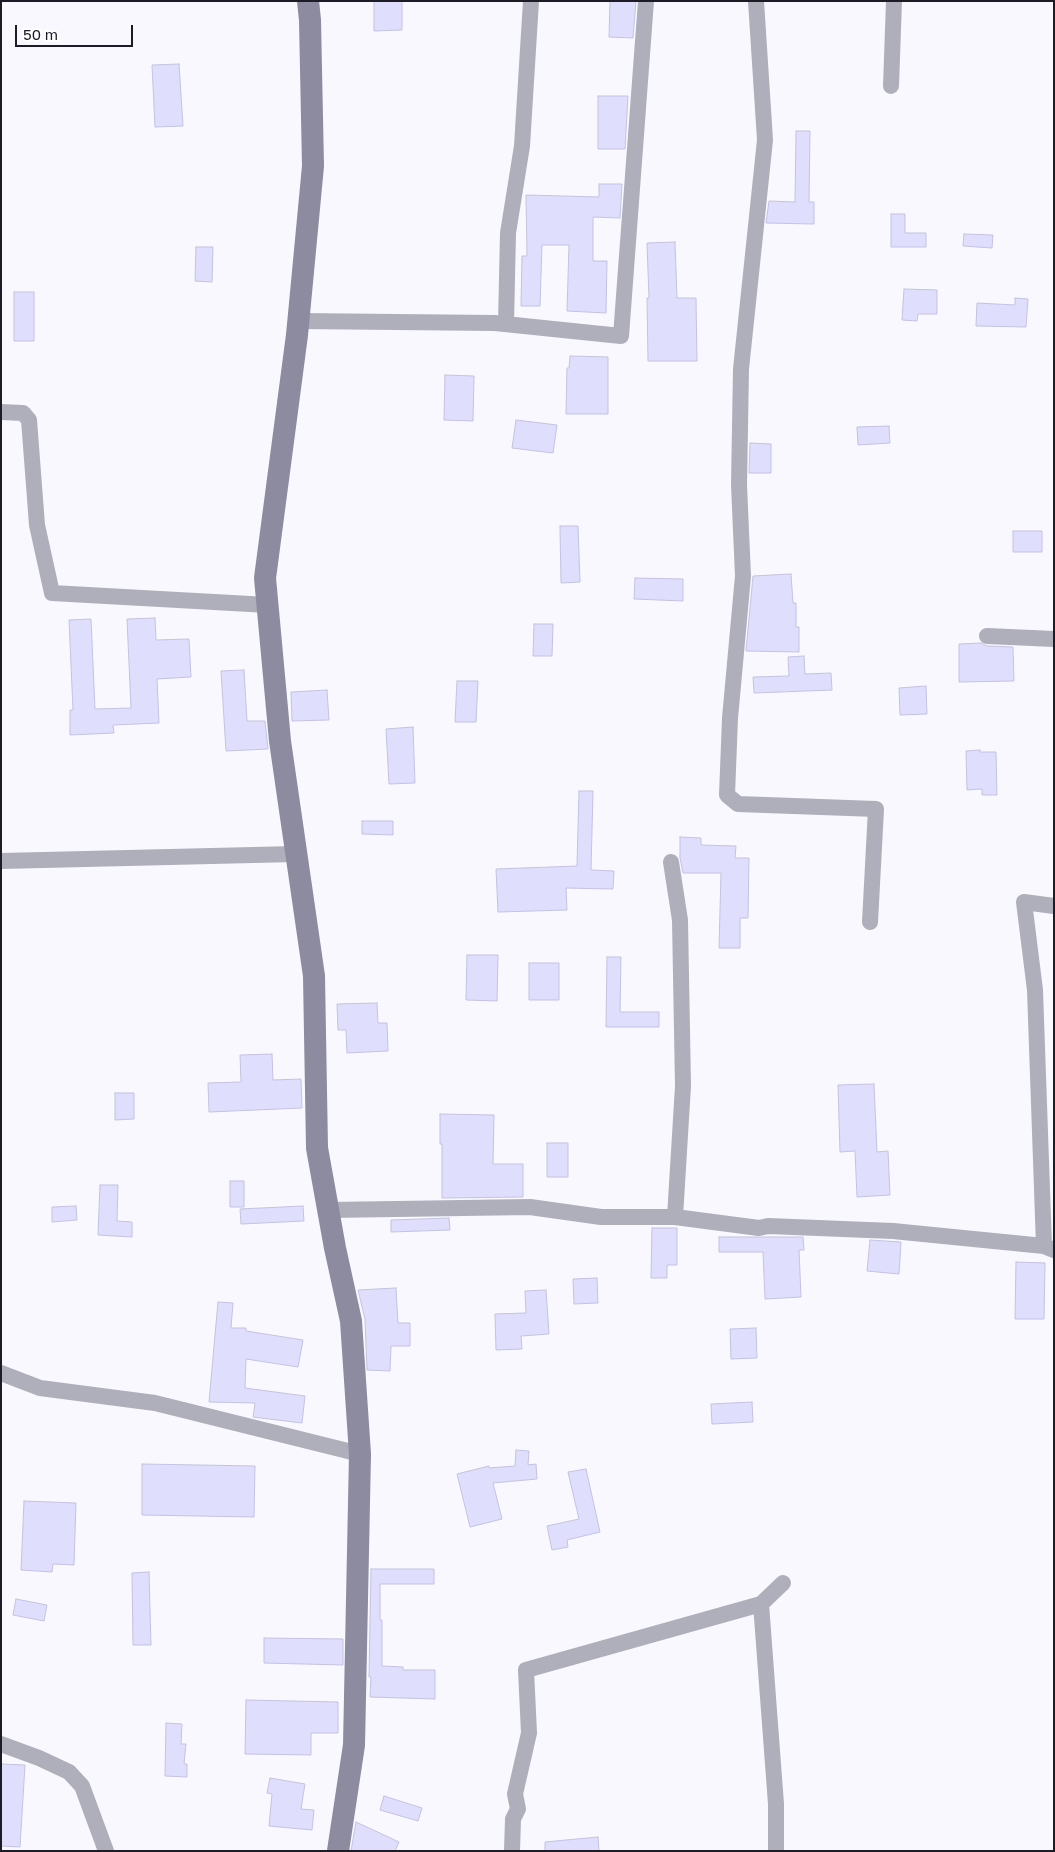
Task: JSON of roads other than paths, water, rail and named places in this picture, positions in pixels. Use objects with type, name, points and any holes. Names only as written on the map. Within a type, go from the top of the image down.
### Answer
[{"type":"street","points":[[308,1],[313,166],[299,320],[265,578],[280,741],[314,976],[317,1148],[351,1321],[360,1454],[354,1745],[338,1851]]},
{"type":"street","points":[[506,324],[508,233],[522,146],[531,1]]},
{"type":"street","points":[[299,320],[506,324],[621,336],[646,1]]},
{"type":"street","points":[[756,1],[765,140],[741,368],[739,485],[743,576],[730,718],[728,794],[738,804],[876,808],[870,922]]},
{"type":"street","points":[[891,86],[894,1]]},
{"type":"street","points":[[1,412],[23,413],[30,420],[37,525],[52,593],[268,605]]},
{"type":"street","points":[[986,636],[1054,639]]},
{"type":"street","points":[[1,860],[296,854]]},
{"type":"street","points":[[671,862],[680,920],[683,1086],[675,1217]]},
{"type":"street","points":[[328,1210],[530,1207],[601,1217],[675,1217],[759,1228],[768,1226],[893,1231],[1049,1248],[1035,990],[1024,902],[1054,906]]},
{"type":"street","points":[[1,1373],[40,1388],[155,1403],[360,1454]]},
{"type":"street","points":[[512,1851],[513,1819],[518,1809],[515,1794],[529,1732],[526,1670],[761,1604],[783,1584]]},
{"type":"street","points":[[761,1604],[776,1804],[776,1851]]},
{"type":"street","points":[[1,1744],[40,1758],[69,1772],[82,1786],[106,1851]]}]
